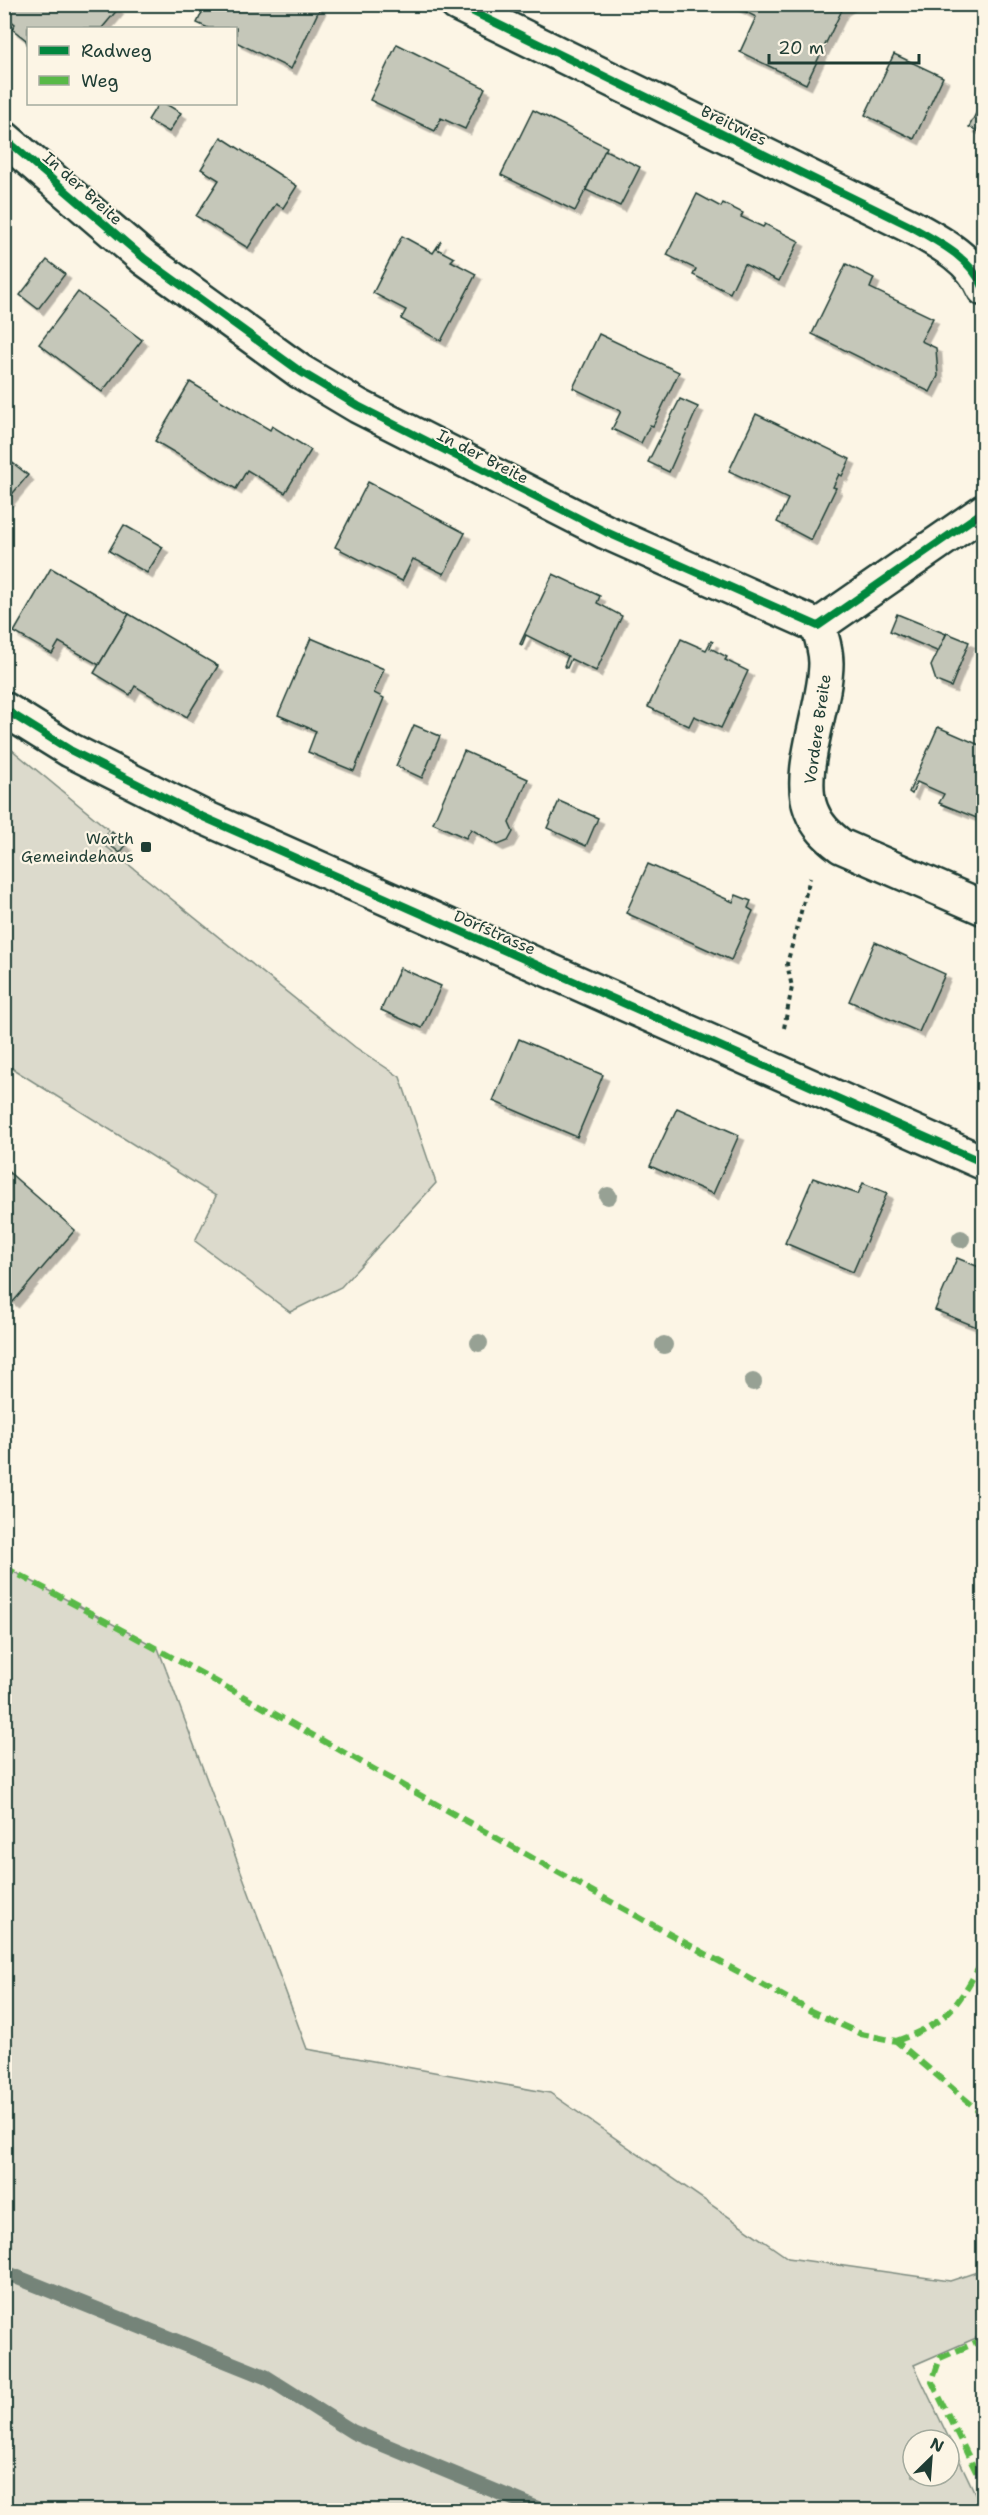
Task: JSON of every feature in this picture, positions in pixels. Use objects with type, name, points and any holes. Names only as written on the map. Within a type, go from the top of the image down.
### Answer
[{"type":"street","name":"Breitwies","points":[[457,4],[912,227],[959,256],[984,289]]},
{"type":"street","name":"In der Breite","points":[[4,138],[145,259],[293,366],[358,406],[482,472],[606,532],[818,626]]},
{"type":"street","points":[[818,626],[984,511]]},
{"type":"street","name":"Vordere Breite","points":[[818,626],[826,662],[810,757],[808,792],[811,810],[823,831],[840,846],[984,908]]},
{"type":"street","name":"Dorfstrasse","points":[[4,709],[70,750],[201,816],[984,1163]]},
{"type":"path","points":[[783,1030],[792,987],[788,964],[823,831]]},
{"type":"shaded area","points":[[5,744],[109,830],[102,843],[355,1047],[400,1077],[436,1183],[341,1287],[290,1312],[195,1241],[216,1196],[5,1064]]},
{"type":"shaded area","points":[[5,1567],[158,1648],[307,2049],[550,2093],[788,2258],[950,2281],[983,2270],[983,2335],[914,2365],[944,2428],[901,2428],[901,2488],[961,2488],[961,2464],[983,2510],[5,2510]]},
{"type":"building","points":[[4,4],[112,4],[118,9],[103,27],[27,27],[27,44],[26,40],[12,29],[15,24],[4,15]]},
{"type":"building","points":[[206,4],[313,4],[320,8],[291,69],[237,42],[237,27],[206,27],[197,23]]},
{"type":"building","points":[[731,4],[851,4],[842,10],[806,84],[740,52],[756,17]]},
{"type":"building","points":[[397,44],[485,88],[465,129],[441,118],[435,131],[370,100]]},
{"type":"building","points":[[894,54],[943,77],[914,139],[865,115]]},
{"type":"building","points":[[984,98],[984,134],[969,127]]},
{"type":"building","points":[[157,105],[168,105],[181,113],[169,132],[148,120]]},
{"type":"building","points":[[533,110],[607,147],[575,211],[501,175]]},
{"type":"building","points":[[221,137],[297,186],[283,208],[276,204],[248,248],[196,216],[219,180],[201,169]]},
{"type":"building","points":[[605,150],[640,167],[620,206],[586,190]]},
{"type":"building","points":[[697,194],[721,207],[723,203],[743,213],[741,217],[763,227],[765,224],[799,241],[779,281],[744,264],[730,293],[693,275],[696,269],[667,255]]},
{"type":"building","points":[[402,236],[433,253],[441,241],[437,249],[454,258],[451,261],[476,274],[441,341],[401,319],[406,310],[373,293]]},
{"type":"building","points":[[47,260],[65,274],[38,309],[20,295]]},
{"type":"building","points":[[846,264],[874,278],[870,288],[933,318],[921,341],[936,348],[938,376],[930,392],[812,334]]},
{"type":"building","points":[[78,292],[142,340],[102,392],[39,344]]},
{"type":"building","points":[[599,334],[679,372],[653,426],[650,425],[641,443],[612,429],[621,411],[573,388]]},
{"type":"building","points":[[190,382],[270,430],[272,426],[311,450],[285,493],[247,470],[236,489],[155,441]]},
{"type":"building","points":[[680,399],[698,407],[669,472],[648,462]]},
{"type":"building","points":[[756,414],[850,459],[842,476],[839,474],[833,487],[836,488],[811,540],[777,522],[788,499],[729,471]]},
{"type":"building","points":[[4,456],[28,475],[4,504]]},
{"type":"building","points":[[368,482],[465,533],[444,574],[413,559],[402,581],[335,547]]},
{"type":"building","points":[[124,525],[163,547],[147,573],[109,551]]},
{"type":"building","points":[[51,568],[129,614],[99,665],[59,642],[52,654],[14,632]]},
{"type":"building","points":[[553,574],[600,596],[597,603],[622,616],[596,671],[571,659],[567,668],[564,666],[568,656],[526,635],[522,645],[520,644]]},
{"type":"building","points":[[129,614],[218,666],[187,717],[135,686],[130,695],[94,673]]},
{"type":"building","points":[[897,614],[946,634],[939,652],[890,631]]},
{"type":"building","points":[[947,633],[969,642],[951,687],[936,681],[931,666]]},
{"type":"building","points":[[311,638],[384,669],[374,693],[384,698],[354,771],[308,752],[316,731],[278,715]]},
{"type":"building","points":[[681,639],[706,650],[711,641],[713,642],[710,648],[727,657],[725,660],[748,671],[721,728],[694,716],[689,726],[648,707]]},
{"type":"building","points":[[414,725],[440,736],[422,778],[396,766]]},
{"type":"building","points":[[938,727],[984,747],[984,821],[939,803],[944,794],[917,782],[912,794],[909,792]]},
{"type":"building","points":[[464,751],[528,779],[509,823],[513,832],[508,841],[498,845],[471,829],[466,838],[433,823]]},
{"type":"building","points":[[559,801],[598,818],[586,846],[547,828]]},
{"type":"building","points":[[112,832],[126,845],[120,853],[105,841]]},
{"type":"building","points":[[648,864],[733,902],[736,895],[751,901],[748,908],[753,911],[731,960],[626,913]]},
{"type":"building","points":[[875,942],[945,974],[919,1032],[849,1001]]},
{"type":"building","points":[[400,968],[441,986],[422,1028],[381,1010]]},
{"type":"building","points":[[519,1039],[603,1075],[577,1137],[493,1101]]},
{"type":"building","points":[[677,1108],[739,1135],[713,1194],[650,1166]]},
{"type":"building","points":[[4,1168],[75,1230],[13,1302],[4,1295]]},
{"type":"building","points":[[813,1178],[858,1194],[863,1183],[887,1193],[853,1272],[785,1243]]},
{"type":"building","points":[[957,1258],[984,1269],[984,1330],[935,1310]]},
{"type":"waterway","points":[[4,2272],[266,2377],[353,2432],[541,2510]]},
{"type":"marked path","points":[[4,1567],[207,1676],[811,2011],[861,2034],[896,2041],[984,2115]]},
{"type":"marked path","points":[[896,2041],[929,2027],[950,2011],[966,1990],[984,1959]]},
{"type":"marked path","points":[[984,2339],[940,2358],[932,2382],[984,2488]]},
{"type":"cycle path","points":[[457,4],[912,227],[963,260],[984,289]]},
{"type":"cycle path","points":[[4,138],[145,259],[301,372],[358,406],[606,532],[818,626],[984,511]]},
{"type":"cycle path","points":[[4,709],[70,750],[201,816],[984,1163]]},
{"type":"place","name":"Warth Gemeindehaus","points":[[146,847]]}]
